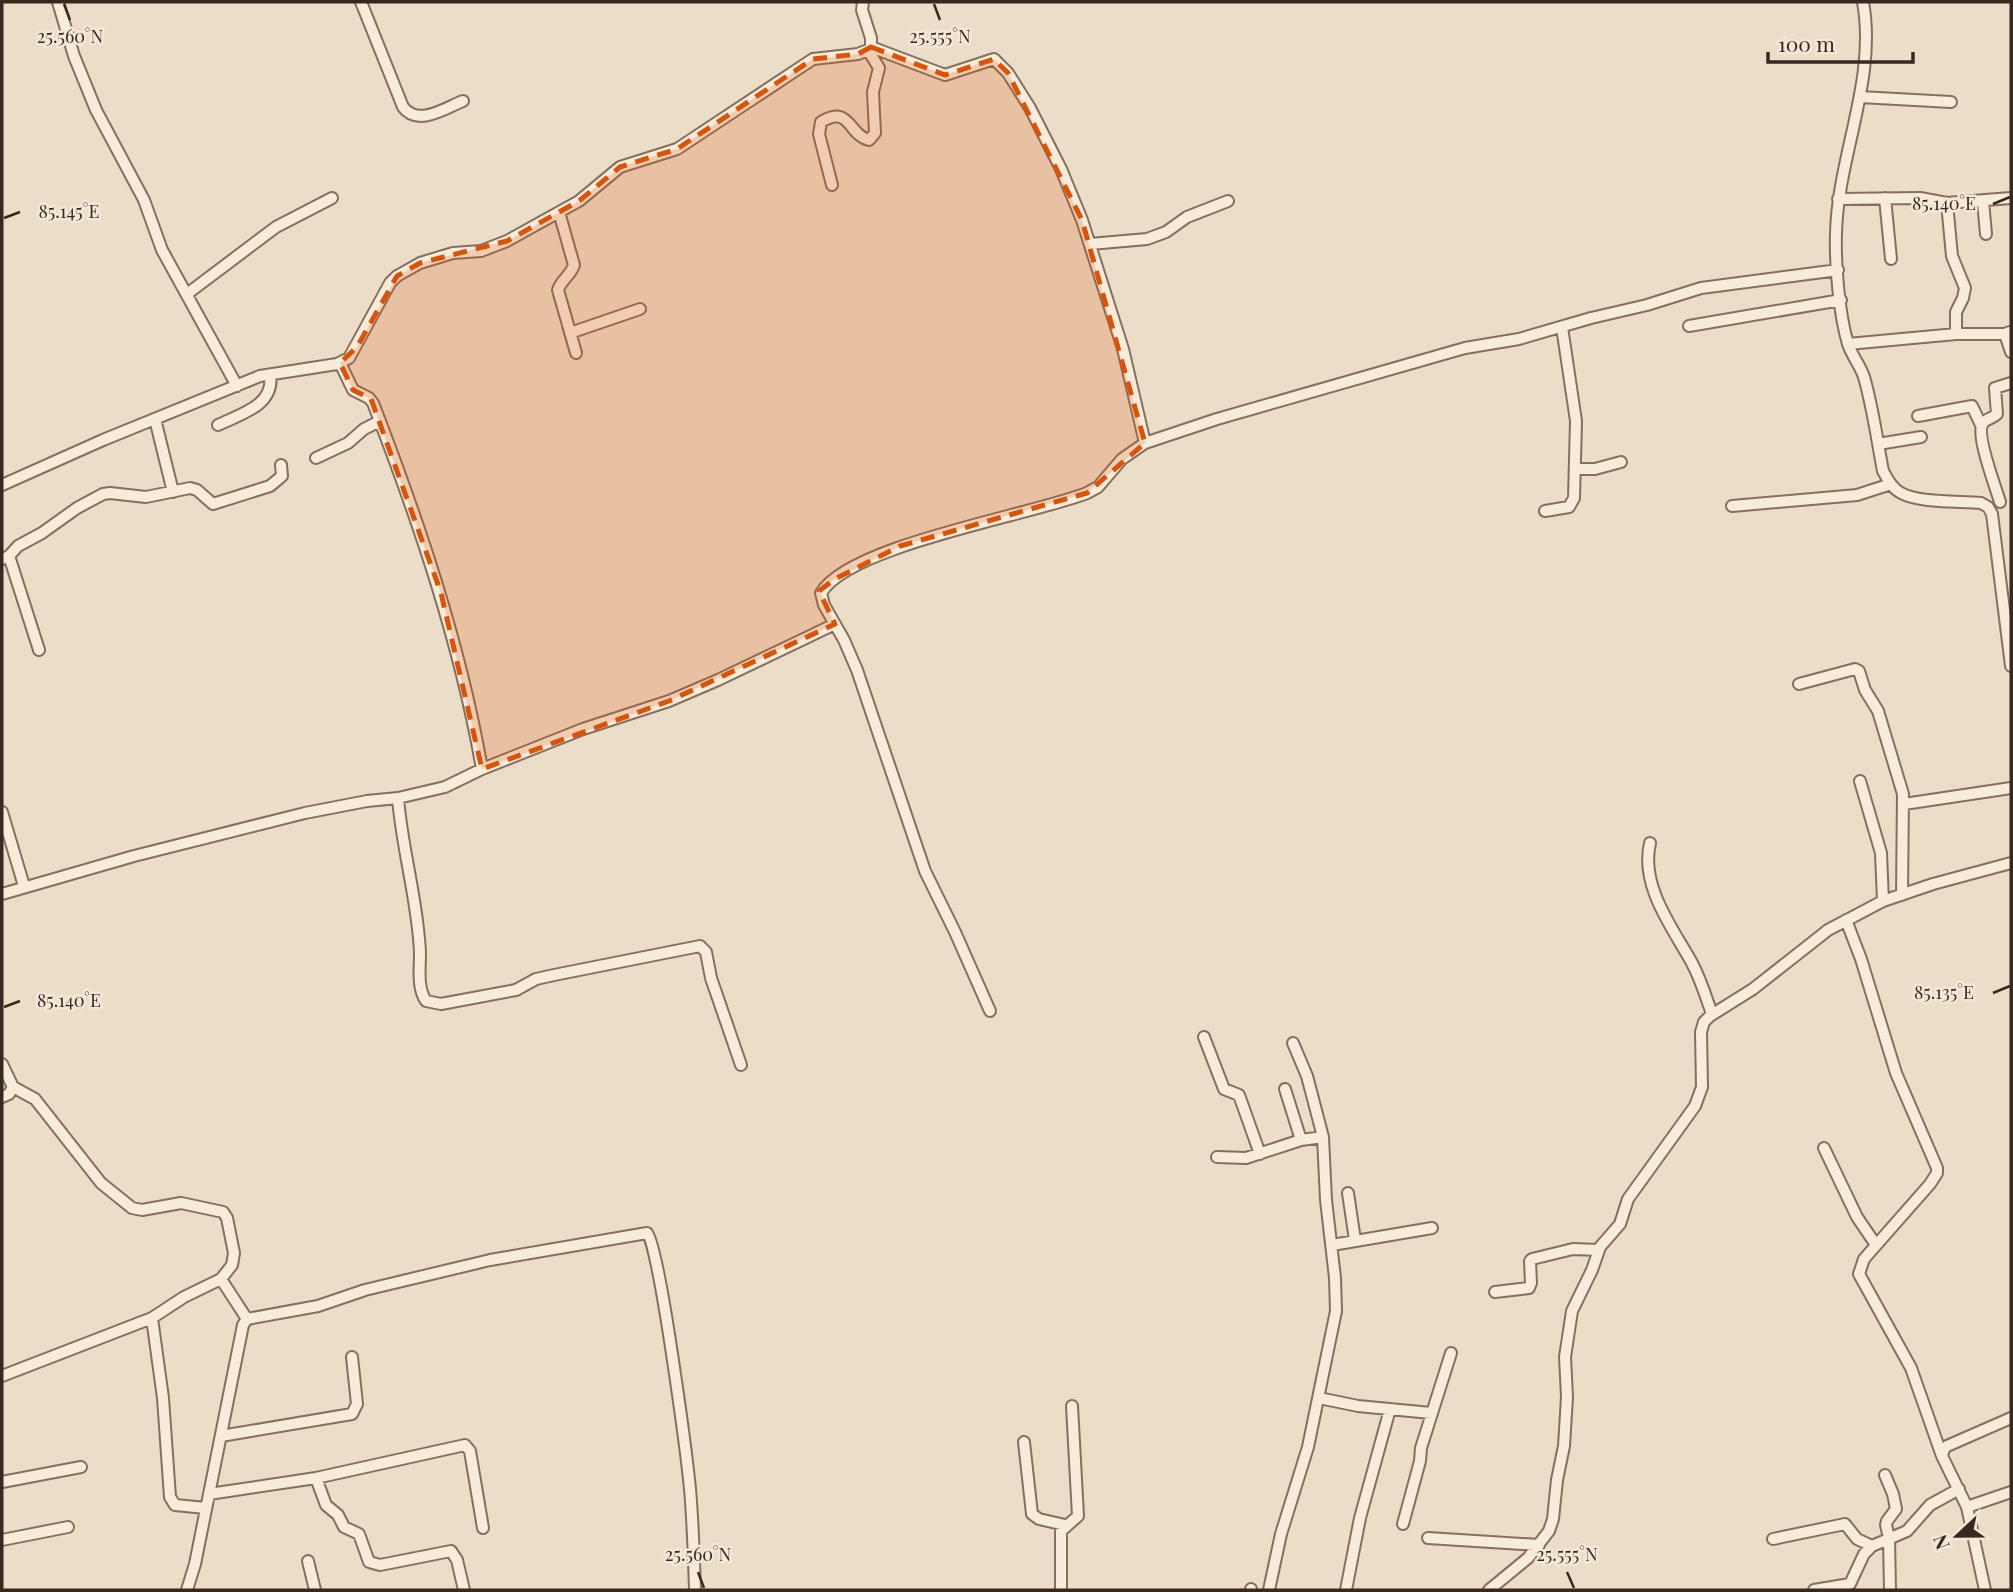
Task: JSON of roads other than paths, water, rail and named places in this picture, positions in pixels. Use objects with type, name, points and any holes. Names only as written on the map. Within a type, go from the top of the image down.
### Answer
[{"type":"street","points":[[58,2],[74,56],[96,110],[144,200],[162,250],[237,386]]},
{"type":"street","points":[[361,2],[408,114],[416,117],[428,115],[463,101]]},
{"type":"street","points":[[832,185],[819,134],[821,122],[840,116],[865,139],[870,140],[875,133],[873,92],[879,68],[869,48],[872,37],[862,10],[863,2]]},
{"type":"street","points":[[1863,2],[1866,23],[1860,97],[1838,199],[1836,234],[1841,300],[1848,344],[1863,374],[1883,471],[1891,484],[1899,492],[1911,497],[1981,503],[1988,507],[1995,526],[2011,666]]},
{"type":"street","points":[[2,485],[237,386],[270,375],[340,363],[349,358],[357,346],[390,283],[397,276],[420,263],[453,253],[481,251],[507,241],[579,201],[620,167],[677,149],[813,59],[858,54],[869,48],[945,75],[989,59],[1000,64],[1038,122],[1066,181],[1090,244],[1123,349],[1145,443]]},
{"type":"street","points":[[1860,97],[1951,102]]},
{"type":"street","points":[[187,294],[276,227],[332,198]]},
{"type":"street","points":[[1885,198],[1891,259]]},
{"type":"street","points":[[1838,199],[1920,198],[1947,203],[2011,198]]},
{"type":"street","points":[[1090,244],[1147,239],[1166,232],[1187,217],[1228,201]]},
{"type":"street","points":[[1983,201],[1986,234]]},
{"type":"street","points":[[1947,203],[1952,256],[1965,288],[1956,312],[1956,334]]},
{"type":"street","points":[[559,212],[573,259],[572,269],[558,290],[576,353]]},
{"type":"street","points":[[990,1011],[956,932],[925,871],[857,670],[824,605],[821,593],[835,579],[900,546],[1087,493],[1098,487],[1129,453],[1145,443],[1217,419],[1435,356],[1519,339],[1591,317],[1647,306],[1701,288],[1838,270]]},
{"type":"street","points":[[1689,326],[1841,300]]},
{"type":"street","points":[[570,333],[640,309]]},
{"type":"street","points":[[1545,512],[1565,508],[1573,503],[1576,421],[1562,327]]},
{"type":"street","points":[[1848,344],[2008,332],[2011,352]]},
{"type":"street","points":[[340,363],[353,390],[369,398],[380,421],[441,593],[482,769]]},
{"type":"street","points":[[218,425],[251,409],[265,398],[271,389],[270,375]]},
{"type":"street","points":[[1981,425],[1997,414],[1995,388],[2011,383]]},
{"type":"street","points":[[1918,416],[1972,406],[1981,425],[1982,440],[2000,502]]},
{"type":"street","points":[[155,419],[173,492]]},
{"type":"street","points":[[316,458],[348,443],[364,429],[380,421]]},
{"type":"street","points":[[1878,444],[1921,437]]},
{"type":"street","points":[[1575,469],[1595,469],[1621,462]]},
{"type":"street","points":[[38,650],[5,558],[18,546],[42,533],[89,500],[103,494],[110,492],[146,497],[190,488],[197,490],[209,503],[220,502],[270,486],[282,476],[281,465]]},
{"type":"street","points":[[1732,506],[1857,495],[1891,484]]},
{"type":"street","points":[[1988,507],[2011,496]]},
{"type":"street","points":[[2,894],[305,813],[398,798],[445,787],[482,769],[583,729],[668,701],[835,624]]},
{"type":"street","points":[[1799,684],[1850,670],[1859,671],[1865,690],[1878,711],[1900,782],[1904,804],[1902,895]]},
{"type":"street","points":[[1860,781],[1881,853],[1883,901]]},
{"type":"street","points":[[1904,804],[2011,788]]},
{"type":"street","points":[[398,798],[400,827],[419,941],[421,987],[426,1000],[441,1004],[511,991],[536,979],[700,946],[706,952],[711,978],[741,1065]]},
{"type":"street","points":[[2,812],[24,886]]},
{"type":"street","points":[[1650,842],[1647,866],[1661,905],[1669,926],[1698,975],[1713,1014]]},
{"type":"street","points":[[1489,1590],[1528,1558],[1549,1531],[1564,1446],[1567,1397],[1565,1357],[1572,1311],[1599,1250],[1620,1224],[1628,1199],[1695,1106],[1702,1087],[1701,1032],[1704,1022],[1753,989],[1809,943],[1846,920],[1883,901],[2011,863]]},
{"type":"street","points":[[1846,920],[1861,959],[1896,1073],[1937,1168],[1930,1184],[1864,1259],[1859,1274],[1911,1368],[1942,1456],[1967,1507],[1985,1590]]},
{"type":"street","points":[[1204,1037],[1224,1089],[1239,1095],[1260,1154]]},
{"type":"street","points":[[1269,1590],[1278,1546],[1308,1447],[1336,1311],[1323,1137],[1307,1076],[1293,1044]]},
{"type":"street","points":[[2,1064],[13,1087],[35,1099],[101,1183],[132,1208],[142,1210],[181,1203],[206,1206],[223,1212],[227,1218],[234,1259],[229,1272],[221,1279],[184,1297],[152,1318],[2,1377]]},
{"type":"street","points":[[2,1097],[9,1094],[13,1087]]},
{"type":"street","points":[[1284,1089],[1301,1140]]},
{"type":"street","points":[[1217,1157],[1242,1159],[1301,1140],[1323,1137]]},
{"type":"street","points":[[1824,1148],[1857,1217],[1876,1245]]},
{"type":"street","points":[[1348,1193],[1355,1240]]},
{"type":"street","points":[[1332,1245],[1432,1228]]},
{"type":"street","points":[[187,1590],[243,1325],[247,1319],[318,1306],[358,1292],[490,1260],[649,1234],[661,1279],[690,1487],[695,1590]]},
{"type":"street","points":[[1495,1292],[1529,1287],[1532,1259],[1573,1249],[1599,1250]]},
{"type":"street","points":[[221,1279],[247,1319]]},
{"type":"street","points":[[152,1318],[163,1398],[170,1497],[174,1505],[206,1508]]},
{"type":"street","points":[[1403,1524],[1431,1413],[1451,1353]]},
{"type":"street","points":[[221,1436],[352,1414],[357,1405],[352,1357]]},
{"type":"street","points":[[1319,1398],[1358,1406],[1431,1413]]},
{"type":"street","points":[[1061,1590],[1060,1536],[1065,1525],[1076,1519],[1078,1511],[1072,1406]]},
{"type":"street","points":[[1346,1590],[1357,1528],[1390,1409]]},
{"type":"street","points":[[1942,1456],[1947,1446],[2011,1419]]},
{"type":"street","points":[[1024,1442],[1032,1514],[1039,1519],[1065,1525]]},
{"type":"street","points":[[209,1494],[316,1478],[467,1445],[483,1528]]},
{"type":"street","points":[[2,1482],[81,1467]]},
{"type":"street","points":[[1885,1475],[1896,1509],[1886,1521],[1890,1590]]},
{"type":"street","points":[[316,1478],[326,1505],[338,1515],[345,1529],[359,1534],[369,1562],[380,1565],[451,1551],[457,1560],[464,1590]]},
{"type":"street","points":[[1814,1590],[1850,1587],[1864,1554],[1872,1545],[1907,1531],[1930,1505],[1959,1489]]},
{"type":"street","points":[[1967,1507],[2011,1492]]},
{"type":"street","points":[[1773,1539],[1845,1524],[1857,1539],[1872,1545]]},
{"type":"street","points":[[2,1540],[68,1527]]},
{"type":"street","points":[[1428,1538],[1539,1545]]},
{"type":"street","points":[[308,1561],[315,1590]]}]
